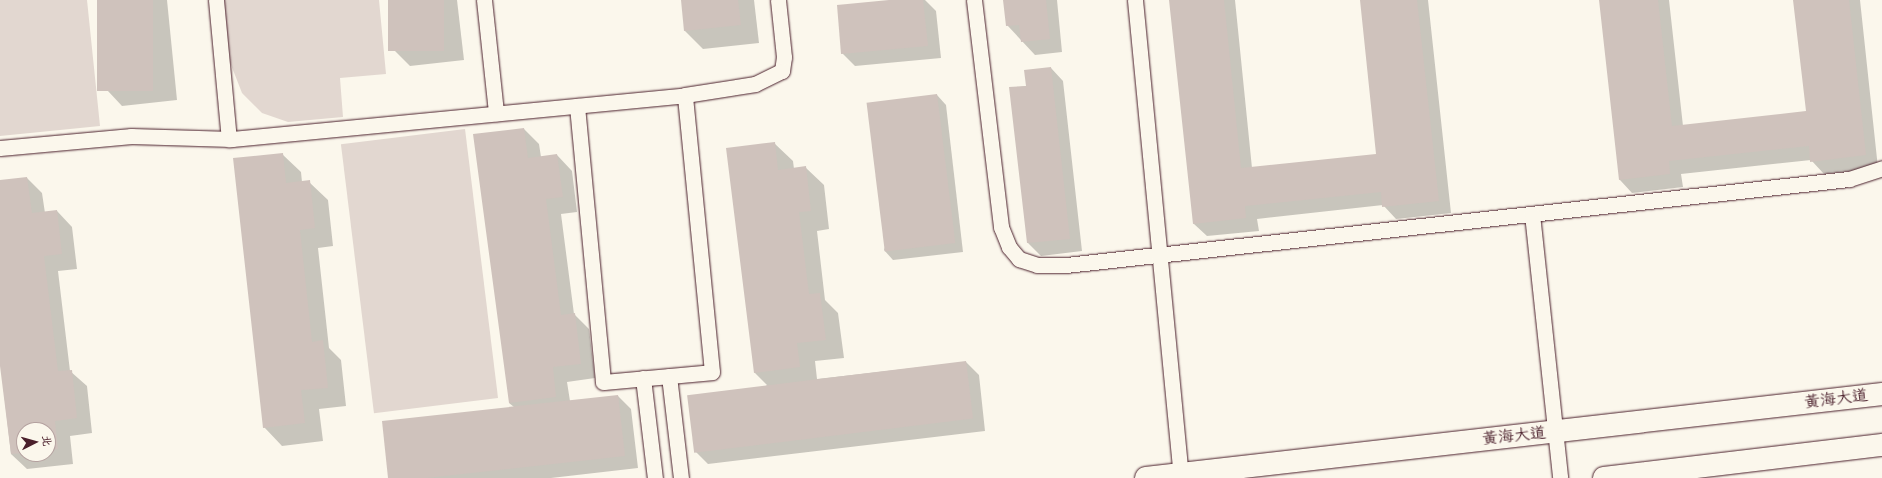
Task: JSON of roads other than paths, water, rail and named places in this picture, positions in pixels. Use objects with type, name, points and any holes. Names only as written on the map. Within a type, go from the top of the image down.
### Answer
[{"type":"street","name":"黄海大道","points":[[1146,478],[1181,476],[1555,431],[1882,394]]},
{"type":"street","points":[[1604,478],[1882,445]]},
{"type":"lane","points":[[216,0],[229,139]]},
{"type":"lane","points":[[484,0],[496,114]]},
{"type":"lane","points":[[0,148],[131,136],[229,139],[685,95],[755,84],[782,71],[784,57],[778,0]]},
{"type":"lane","points":[[974,0],[1001,227],[1009,247],[1019,259],[1050,266],[1849,179],[1882,168]]},
{"type":"lane","points":[[1135,0],[1181,476]]},
{"type":"lane","points":[[577,106],[603,382],[712,372],[685,95]]},
{"type":"lane","points":[[1532,214],[1560,478]]},
{"type":"lane","points":[[669,376],[681,478]]},
{"type":"lane","points":[[643,378],[655,478]]}]
